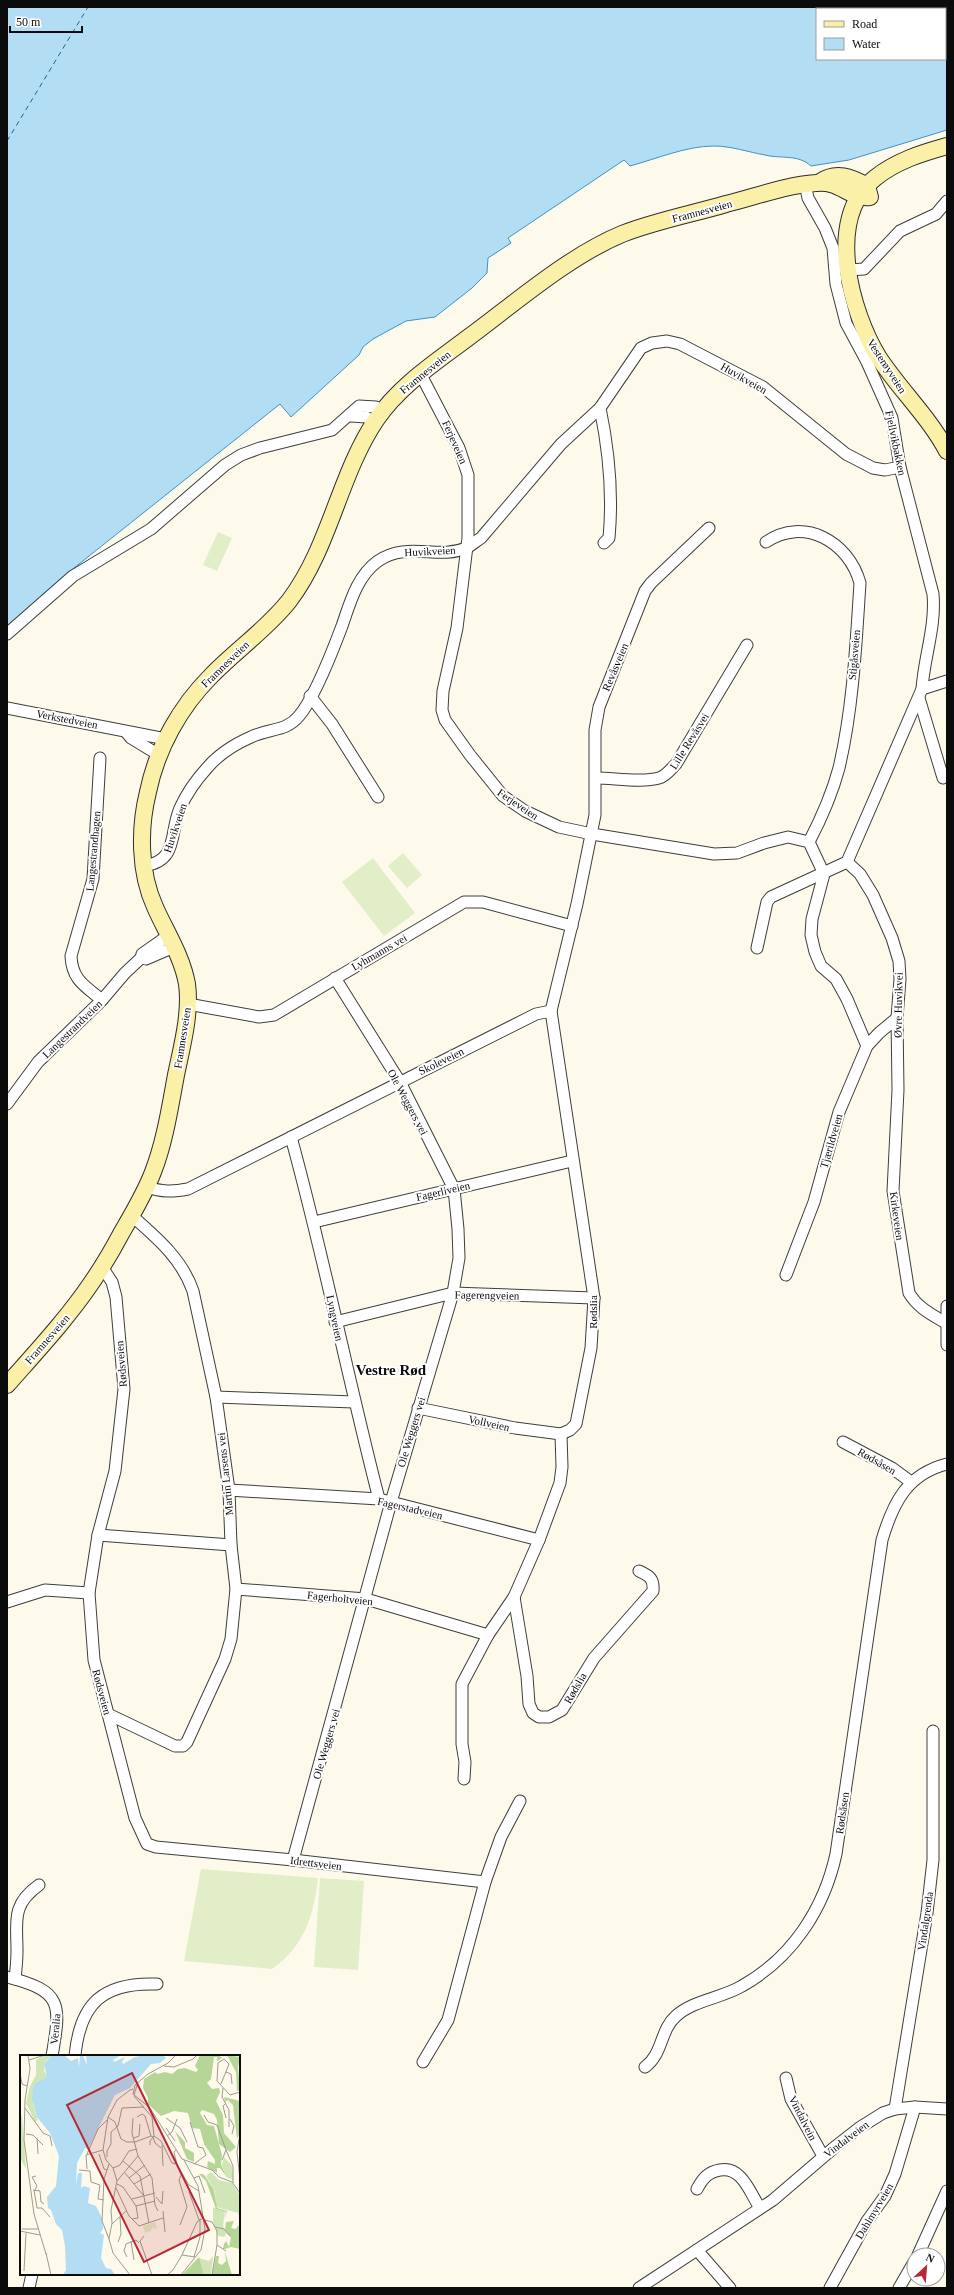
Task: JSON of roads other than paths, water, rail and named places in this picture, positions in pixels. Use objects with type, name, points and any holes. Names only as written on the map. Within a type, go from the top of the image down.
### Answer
[{"type":"main road","name":"Vesterøyveien","points":[[947,146],[922,153],[893,167],[865,194],[848,270],[856,309],[869,341],[880,359],[947,451]]},
{"type":"main road","name":"Framnesveien","points":[[7,1385],[63,1321],[102,1267],[147,1187],[155,1167],[167,1121],[188,1004],[187,983],[148,888],[144,866],[143,820],[147,792],[159,755],[166,739],[192,696],[211,675],[276,616],[291,599],[315,555],[359,449],[379,416],[405,386],[420,373],[564,268],[600,245],[640,228],[812,183],[828,177],[841,175],[850,177],[865,194]]},
{"type":"street","name":"Fjellvikbakken","points":[[812,183],[808,198],[825,228],[834,248],[836,284],[846,323],[867,362],[892,418],[900,467],[934,606],[933,626],[924,667],[921,694]]},
{"type":"street","points":[[848,270],[864,269],[900,231],[936,214],[947,201]]},
{"type":"street","name":"Huvikveien","points":[[144,866],[158,863],[167,855],[179,810],[189,791],[208,767],[227,751],[251,737],[291,725],[300,714],[332,651],[355,590],[364,574],[377,562],[395,553],[406,551],[454,551],[466,548],[481,538],[561,444],[600,408],[641,348],[652,343],[667,341],[680,344],[710,358],[763,387],[846,454],[873,468],[885,470],[900,467]]},
{"type":"street","name":"Ferjeveien","points":[[420,373],[459,448],[468,475],[469,520],[466,548],[457,628],[443,691],[442,710],[446,720],[470,755],[503,796],[542,820],[559,827],[592,834],[714,854],[737,853],[788,837],[810,842]]},
{"type":"street","points":[[7,634],[73,576],[151,529],[185,497],[241,454],[332,430],[351,416],[359,406],[376,407],[379,416]]},
{"type":"street","points":[[600,408],[607,443],[610,500],[610,538],[604,543]]},
{"type":"street","name":"Revåsveien","points":[[592,834],[595,815],[595,730],[598,707],[639,604],[651,583],[709,528]]},
{"type":"street","name":"Stigåsveien","points":[[766,542],[777,534],[790,532],[821,536],[832,540],[856,568],[860,583],[850,704],[838,769],[810,842]]},
{"type":"street","name":"Lille Revåsvei","points":[[596,778],[649,779],[660,778],[668,773],[676,764],[747,645]]},
{"type":"street","points":[[757,948],[767,902],[771,897],[824,874],[847,862],[921,694],[947,681]]},
{"type":"street","points":[[921,694],[944,778]]},
{"type":"street","points":[[310,696],[332,724],[378,797]]},
{"type":"street","name":"Verkstedveien","points":[[7,708],[106,726],[126,732],[137,732],[166,739]]},
{"type":"street","name":"Verkstedveien","points":[[126,732],[131,738],[159,755]]},
{"type":"street","name":"Langestrandhagen","points":[[100,758],[93,879],[72,956],[72,968],[79,980],[102,1000]]},
{"type":"street","points":[[551,1011],[572,926],[592,834]]},
{"type":"street","points":[[810,842],[824,874],[812,919],[811,935],[815,952],[821,966],[836,979],[848,998],[867,1046]]},
{"type":"street","name":"Øvre Huvikvei","points":[[847,862],[860,874],[873,895],[892,938],[899,961],[900,979],[897,1018],[898,1090]]},
{"type":"street","name":"Lyhmanns vei","points":[[188,1004],[259,1017],[274,1015],[464,902],[483,902],[572,926]]},
{"type":"street","name":"Langestrandveien","points":[[7,1104],[38,1062],[102,1000],[125,973],[141,958],[142,954],[171,941]]},
{"type":"street","name":"Ole Weggers vei","points":[[293,1860],[366,1599],[391,1502],[453,1293],[459,1258],[454,1189],[400,1082],[335,978]]},
{"type":"street","name":"Skoleveien","points":[[147,1187],[161,1192],[172,1192],[188,1189],[536,1014],[551,1011]]},
{"type":"street","name":"Rødslia","points":[[551,1011],[572,1161],[594,1298],[591,1348],[580,1412],[576,1424],[570,1430],[561,1434]]},
{"type":"street","name":"Tjærildveien","points":[[786,1275],[814,1202],[839,1112],[867,1046],[879,1033],[897,1018]]},
{"type":"street","name":"Kirkeveien","points":[[898,1090],[893,1190],[909,1293],[915,1303],[925,1311],[946,1323]]},
{"type":"street","name":"Lyngveien","points":[[291,1137],[314,1222],[335,1322],[379,1499]]},
{"type":"street","name":"Fagerliveien","points":[[314,1222],[572,1161]]},
{"type":"street","name":"Martin Larsens vei","points":[[108,1714],[175,1746],[183,1746],[187,1742],[225,1659],[231,1639],[236,1589],[231,1545],[229,1490],[216,1397],[193,1291],[188,1277],[165,1246],[132,1216]]},
{"type":"street","name":"Rødsveien","points":[[102,1267],[112,1282],[116,1297],[124,1389],[114,1471],[98,1535],[89,1593],[94,1660],[135,1818],[147,1844]]},
{"type":"street","name":"Fagerengveien","points":[[335,1322],[453,1293],[594,1298]]},
{"type":"street","points":[[947,1306],[947,1345]]},
{"type":"street","points":[[216,1397],[354,1402]]},
{"type":"street","name":"Vollveien","points":[[418,1408],[516,1428],[561,1434]]},
{"type":"street","points":[[464,1779],[465,1762],[462,1744],[462,1684],[488,1635],[514,1597],[539,1540],[560,1483],[562,1467],[561,1434]]},
{"type":"street","name":"Rødsåsen","points":[[843,1442],[892,1468],[911,1482]]},
{"type":"street","name":"Rødsåsen","points":[[645,2067],[657,2055],[666,2031],[674,2017],[684,2010],[742,1986],[774,1965],[791,1946],[823,1896],[830,1879],[836,1854],[882,1540],[891,1511],[911,1482],[924,1473],[947,1464]]},
{"type":"street","name":"Fagerstadveien","points":[[229,1490],[379,1499],[539,1540]]},
{"type":"street","points":[[98,1535],[231,1545]]},
{"type":"street","name":"Rødslia","points":[[514,1597],[527,1676],[529,1704],[533,1713],[539,1717],[549,1717],[562,1710],[594,1658],[653,1591],[654,1582],[651,1578],[639,1572]]},
{"type":"street","name":"Fagerholtveien","points":[[236,1589],[366,1599],[488,1635]]},
{"type":"street","points":[[7,1602],[44,1590],[89,1593]]},
{"type":"street","name":"Vindalgrenda","points":[[895,2109],[927,1913],[933,1860],[933,1731]]},
{"type":"street","points":[[423,2062],[448,2020],[486,1882],[501,1837],[520,1801]]},
{"type":"street","name":"Idrettsveien","points":[[147,1844],[156,1847],[293,1860],[486,1882]]},
{"type":"street","name":"Veralia","points":[[39,1885],[28,1892],[19,1908],[16,1920],[11,1978],[38,1986],[48,1992],[56,2003],[58,2014],[52,2055]]},
{"type":"street","points":[[75,2055],[80,2026],[86,2012],[96,2001],[127,1985],[157,1984]]},
{"type":"street","name":"Vindalvein","points":[[786,2078],[791,2099],[823,2156]]},
{"type":"street","name":"Vindalveien","points":[[639,2288],[773,2200],[823,2156],[859,2128],[883,2113],[895,2109],[915,2107],[947,2109]]},
{"type":"street","name":"Dahlmyrveien","points":[[830,2288],[867,2221],[886,2196],[895,2174],[915,2107]]},
{"type":"street","points":[[697,2189],[705,2176],[712,2172],[726,2169],[734,2170],[741,2177],[760,2208]]},
{"type":"street","points":[[922,2247],[947,2191]]},
{"type":"street","points":[[697,2250],[730,2288]]},
{"type":"street","points":[[29,2288],[32,2275]]},
{"type":"street","points":[[899,2288],[906,2276]]},
{"type":"water","points":[[7,7],[947,7],[947,130],[849,160],[811,166],[806,162],[795,158],[771,156],[720,146],[682,150],[630,166],[624,160],[508,238],[511,243],[488,258],[487,273],[472,288],[435,317],[406,321],[373,339],[363,347],[359,355],[291,417],[280,404],[64,576],[7,626]]},
{"type":"district","name":"Vestre Rød","points":[[391,1370]]}]
